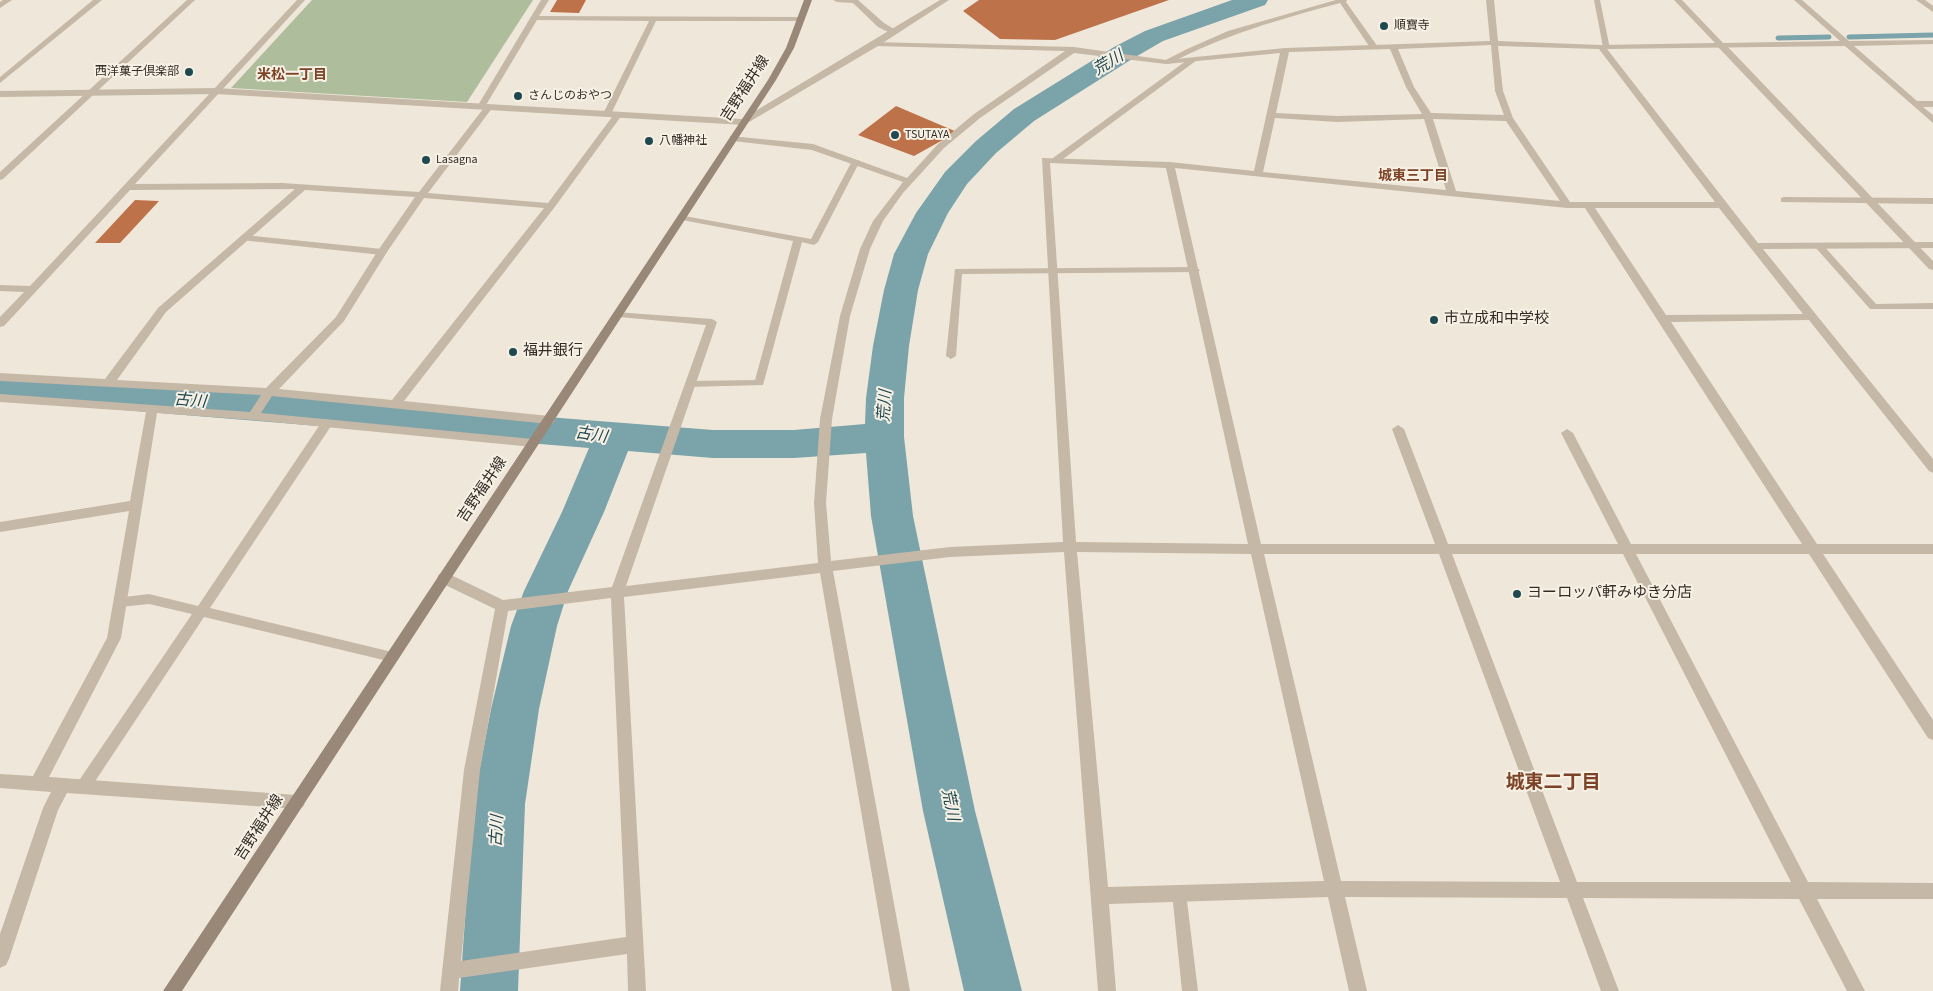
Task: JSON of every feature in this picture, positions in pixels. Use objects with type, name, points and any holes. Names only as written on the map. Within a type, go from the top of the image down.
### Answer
[{"type":"main road","name":"吉野福井線","points":[[172,991],[745,121],[785,56],[808,0]]},
{"type":"street","points":[[0,6],[8,0]]},
{"type":"street","points":[[0,81],[98,0]]},
{"type":"street","points":[[1,176],[191,0]]},
{"type":"street","points":[[0,324],[301,0]]},
{"type":"street","points":[[254,416],[269,392],[340,319],[382,252],[485,107],[545,0]]},
{"type":"street","points":[[838,0],[855,1],[881,25],[895,32]]},
{"type":"street","points":[[0,94],[216,92],[745,121],[945,0]]},
{"type":"street","points":[[1490,0],[1499,91],[1509,118],[1567,205]]},
{"type":"street","points":[[1678,0],[1933,267]]},
{"type":"street","points":[[1798,0],[1933,120]]},
{"type":"street","points":[[1920,0],[1933,10]]},
{"type":"street","points":[[534,18],[801,19]]},
{"type":"street","points":[[607,114],[654,18]]},
{"type":"street","points":[[875,44],[1078,49],[1148,61],[1166,62],[1284,50],[1494,43],[1604,47],[1933,42]]},
{"type":"street","points":[[1393,46],[1410,87],[1428,116],[1452,194]]},
{"type":"street","points":[[1604,47],[1722,205],[1933,468]]},
{"type":"street","points":[[901,991],[825,566],[820,503],[826,419],[845,316],[865,249],[878,221],[908,181],[941,146],[976,116],[1078,49]]},
{"type":"street","points":[[1258,174],[1284,50]]},
{"type":"street","points":[[1915,104],[1933,104]]},
{"type":"street","points":[[395,405],[551,206],[618,115]]},
{"type":"street","points":[[1271,115],[1337,119],[1428,116],[1509,118]]},
{"type":"street","points":[[733,138],[813,146],[908,181]]},
{"type":"street","points":[[1107,991],[1070,547],[1045,160],[1170,165],[1567,205],[1722,205]]},
{"type":"street","points":[[1170,165],[1333,889],[1358,991]]},
{"type":"street","points":[[128,187],[256,185],[303,187],[422,194],[551,206]]},
{"type":"street","points":[[109,382],[162,310],[303,187]]},
{"type":"street","points":[[1589,206],[1933,733]]},
{"type":"street","points":[[1755,246],[1933,245]]},
{"type":"street","points":[[0,288],[33,289]]},
{"type":"street","points":[[619,314],[712,322],[616,592],[637,991]]},
{"type":"street","points":[[1663,319],[1812,317]]},
{"type":"street","points":[[0,377],[269,392],[549,420]]},
{"type":"street","points":[[0,398],[254,416],[534,443]]},
{"type":"street","points":[[37,784],[114,638],[152,409]]},
{"type":"street","points":[[1398,429],[1610,991]]},
{"type":"street","points":[[1567,433],[1856,991]]},
{"type":"street","points":[[0,527],[136,505]]},
{"type":"street","points":[[444,578],[502,606],[950,552],[1070,547],[1256,549],[1933,549]]},
{"type":"street","points":[[449,991],[472,770],[502,606]]},
{"type":"street","points":[[0,781],[297,802]]},
{"type":"street","points":[[0,959],[51,808],[62,786]]},
{"type":"street","points":[[1100,896],[1333,889],[1933,891]]},
{"type":"street","points":[[450,971],[634,944]]},
{"type":"lane","points":[[1166,62],[1227,34],[1274,18],[1343,0],[1374,47]]},
{"type":"lane","points":[[1597,0],[1604,47]]},
{"type":"lane","points":[[1056,160],[1193,60]]},
{"type":"lane","points":[[682,217],[814,242],[856,161]]},
{"type":"lane","points":[[1784,200],[1933,201]]},
{"type":"lane","points":[[244,238],[382,252]]},
{"type":"lane","points":[[691,385],[759,383],[798,239]]},
{"type":"lane","points":[[1819,246],[1873,306],[1933,306]]},
{"type":"lane","points":[[951,356],[958,270],[1195,270]]},
{"type":"lane","points":[[83,787],[328,423]]},
{"type":"lane","points":[[120,602],[149,599],[392,657]]},
{"type":"lane","points":[[1178,893],[1190,991]]},
{"type":"green space","points":[[312,0],[533,0],[467,102],[231,88]]},
{"type":"building","points":[[557,0],[586,0],[579,13],[550,12]]},
{"type":"building","points":[[979,0],[1169,0],[1055,40],[1000,39],[963,11]]},
{"type":"building","points":[[896,106],[957,132],[914,156],[858,135]]},
{"type":"building","points":[[135,200],[159,201],[120,243],[95,243]]},
{"type":"waterway","name":"荒川","points":[[884,437],[885,398],[891,346],[901,290],[911,254],[932,213],[956,178],[986,147],[1024,115],[1123,53],[1154,36],[1256,0]]},
{"type":"waterway","points":[[1849,37],[1933,35]]},
{"type":"waterway","points":[[1778,38],[1829,37]]},
{"type":"waterway","name":"古川","points":[[0,387],[614,436]]},
{"type":"waterway","name":"古川","points":[[489,991],[499,804],[515,709],[534,626],[546,591],[583,512],[614,436]]},
{"type":"waterway","points":[[614,436],[713,444],[794,444],[884,437]]},
{"type":"waterway","name":"荒川","points":[[884,437],[892,516],[949,811],[993,991]]},
{"type":"place","name":"順寶寺","points":[[1384,26]]},
{"type":"place","name":"西洋菓子倶楽部","points":[[189,72]]},
{"type":"place","name":"さんじのおやつ","points":[[518,96]]},
{"type":"place","name":"TSUTAYA","points":[[895,135]]},
{"type":"place","name":"八幡神社","points":[[649,141]]},
{"type":"place","name":"Lasagna","points":[[426,160]]},
{"type":"place","name":"市立成和中学校","points":[[1434,320]]},
{"type":"place","name":"福井銀行","points":[[513,352]]},
{"type":"place","name":"ヨーロッパ軒みゆき分店","points":[[1517,594]]},
{"type":"district","name":"米松一丁目","points":[[292,76]]},
{"type":"district","name":"城東三丁目","points":[[1413,177]]},
{"type":"district","name":"城東二丁目","points":[[1553,784]]}]
